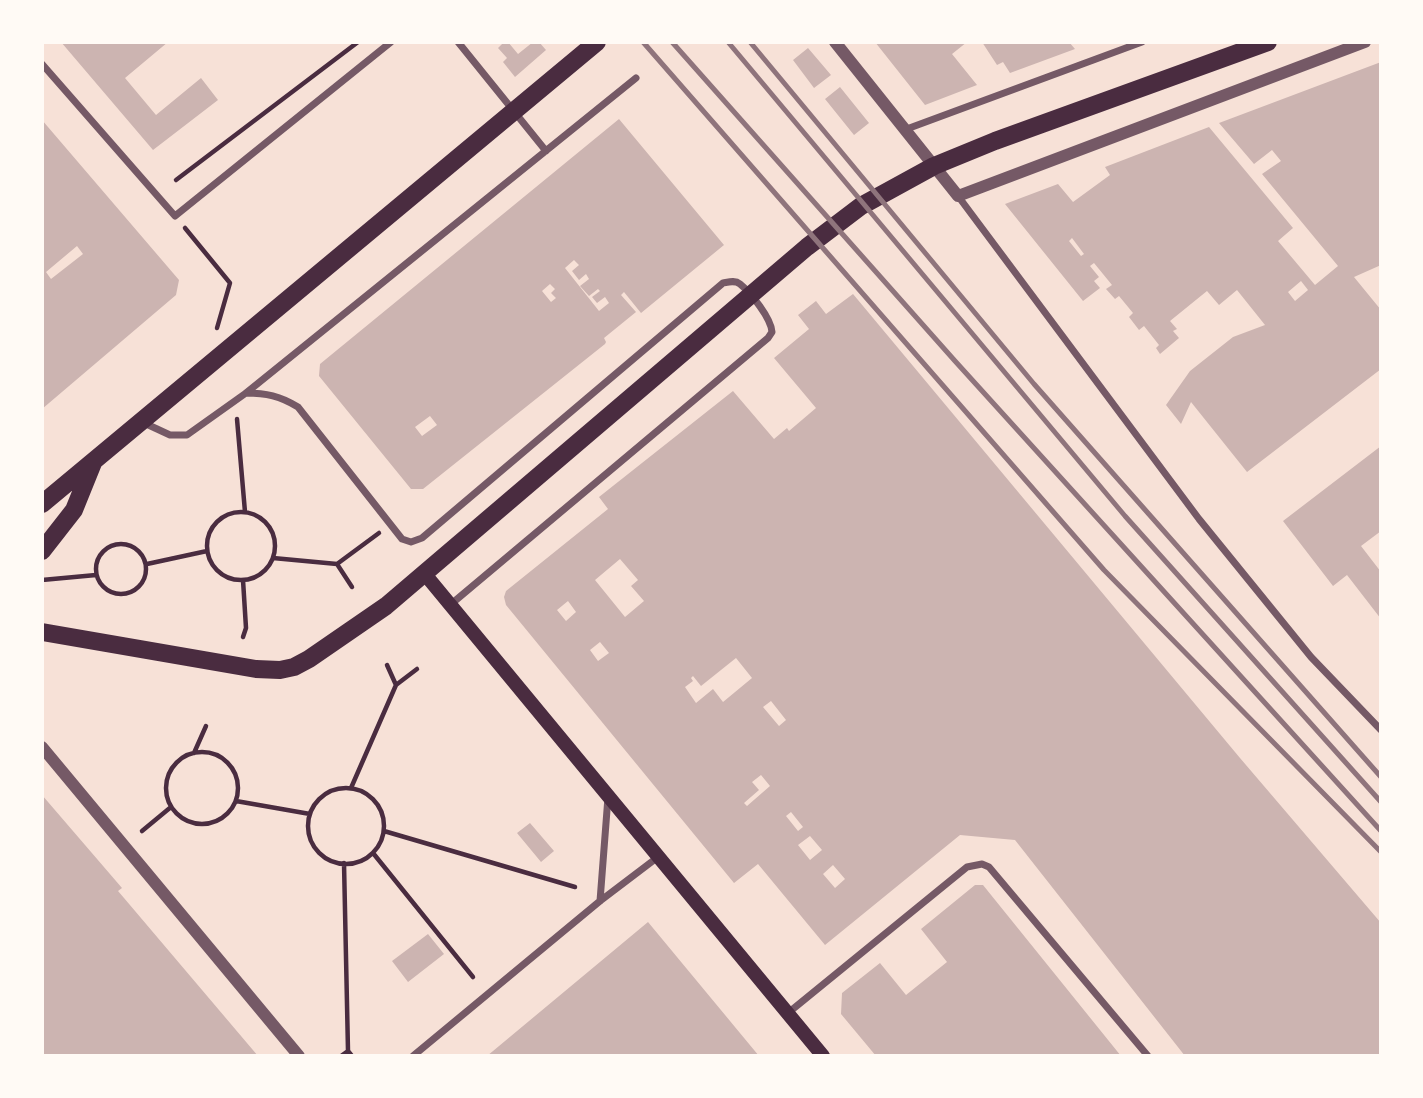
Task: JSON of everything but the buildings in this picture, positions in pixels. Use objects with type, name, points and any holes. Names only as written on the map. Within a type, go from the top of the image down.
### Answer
[{"type":"main road","points":[[42,504],[233,342],[597,42]]},
{"type":"main road","points":[[42,632],[256,669],[280,670],[294,667],[346,636],[462,543],[807,247],[861,206],[934,166],[995,141],[1268,42]]},
{"type":"main road","points":[[42,551],[74,510],[94,460]]},
{"type":"main road","points":[[424,573],[823,1056]]},
{"type":"street","points":[[42,64],[175,216],[391,42]]},
{"type":"street","points":[[458,42],[545,151]]},
{"type":"street","points":[[835,42],[958,196],[1199,519],[1311,657],[1381,730]]},
{"type":"street","points":[[904,130],[1142,42]]},
{"type":"street","points":[[958,196],[1365,42]]},
{"type":"street","points":[[140,421],[170,435],[187,435],[246,393],[636,78]]},
{"type":"street","points":[[246,393],[266,393],[283,398],[298,407],[402,539],[411,541],[422,538],[723,283],[732,281],[740,284],[768,318],[772,332],[768,338],[450,605]]},
{"type":"street","points":[[42,747],[299,1056]]},
{"type":"street","points":[[600,901],[608,796]]},
{"type":"street","points":[[413,1056],[600,901],[659,857]]},
{"type":"street","points":[[788,1013],[967,867],[982,864],[989,867],[1148,1056]]},
{"type":"path","points":[[176,180],[358,42]]},
{"type":"path","points":[[175,216],[230,283]]},
{"type":"path","points":[[237,418],[245,512]]},
{"type":"path","points":[[245,512],[255,515],[270,528],[275,538],[273,558],[261,573],[243,580],[224,575],[210,560],[208,540],[217,523],[225,516],[245,512]]},
{"type":"path","points":[[273,558],[337,564],[382,531]]},
{"type":"path","points":[[124,543],[138,550],[146,564],[145,579],[134,591],[127,594],[104,588],[96,575],[97,559],[102,552],[116,544],[124,543]]},
{"type":"path","points":[[146,564],[208,551]]},
{"type":"path","points":[[337,564],[352,587]]},
{"type":"path","points":[[42,580],[96,575]]},
{"type":"path","points":[[243,580],[246,628],[243,637]]},
{"type":"path","points":[[387,665],[396,685]]},
{"type":"path","points":[[351,788],[396,685],[417,669]]},
{"type":"path","points":[[194,753],[206,726]]},
{"type":"path","points":[[194,753],[216,754],[233,769],[239,790],[236,801],[231,811],[211,823],[189,821],[179,816],[171,807],[166,785],[169,774],[175,764],[194,753]]},
{"type":"path","points":[[351,788],[377,803],[384,821],[384,831],[379,846],[373,853],[355,863],[332,861],[315,847],[310,837],[310,814],[315,805],[330,792],[351,788]]},
{"type":"path","points":[[236,801],[310,814]]},
{"type":"path","points":[[142,831],[171,807]]},
{"type":"path","points":[[384,831],[575,887]]},
{"type":"path","points":[[373,853],[473,977]]},
{"type":"path","points":[[344,863],[344,957],[348,1051],[352,1056]]},
{"type":"path","points":[[341,1056],[348,1051]]},
{"type":"railway","points":[[643,42],[1104,570],[1381,852]]},
{"type":"railway","points":[[672,42],[955,361],[1381,831]]},
{"type":"railway","points":[[728,42],[1125,516],[1381,802]]},
{"type":"railway","points":[[750,42],[1034,384],[1381,777]]}]
